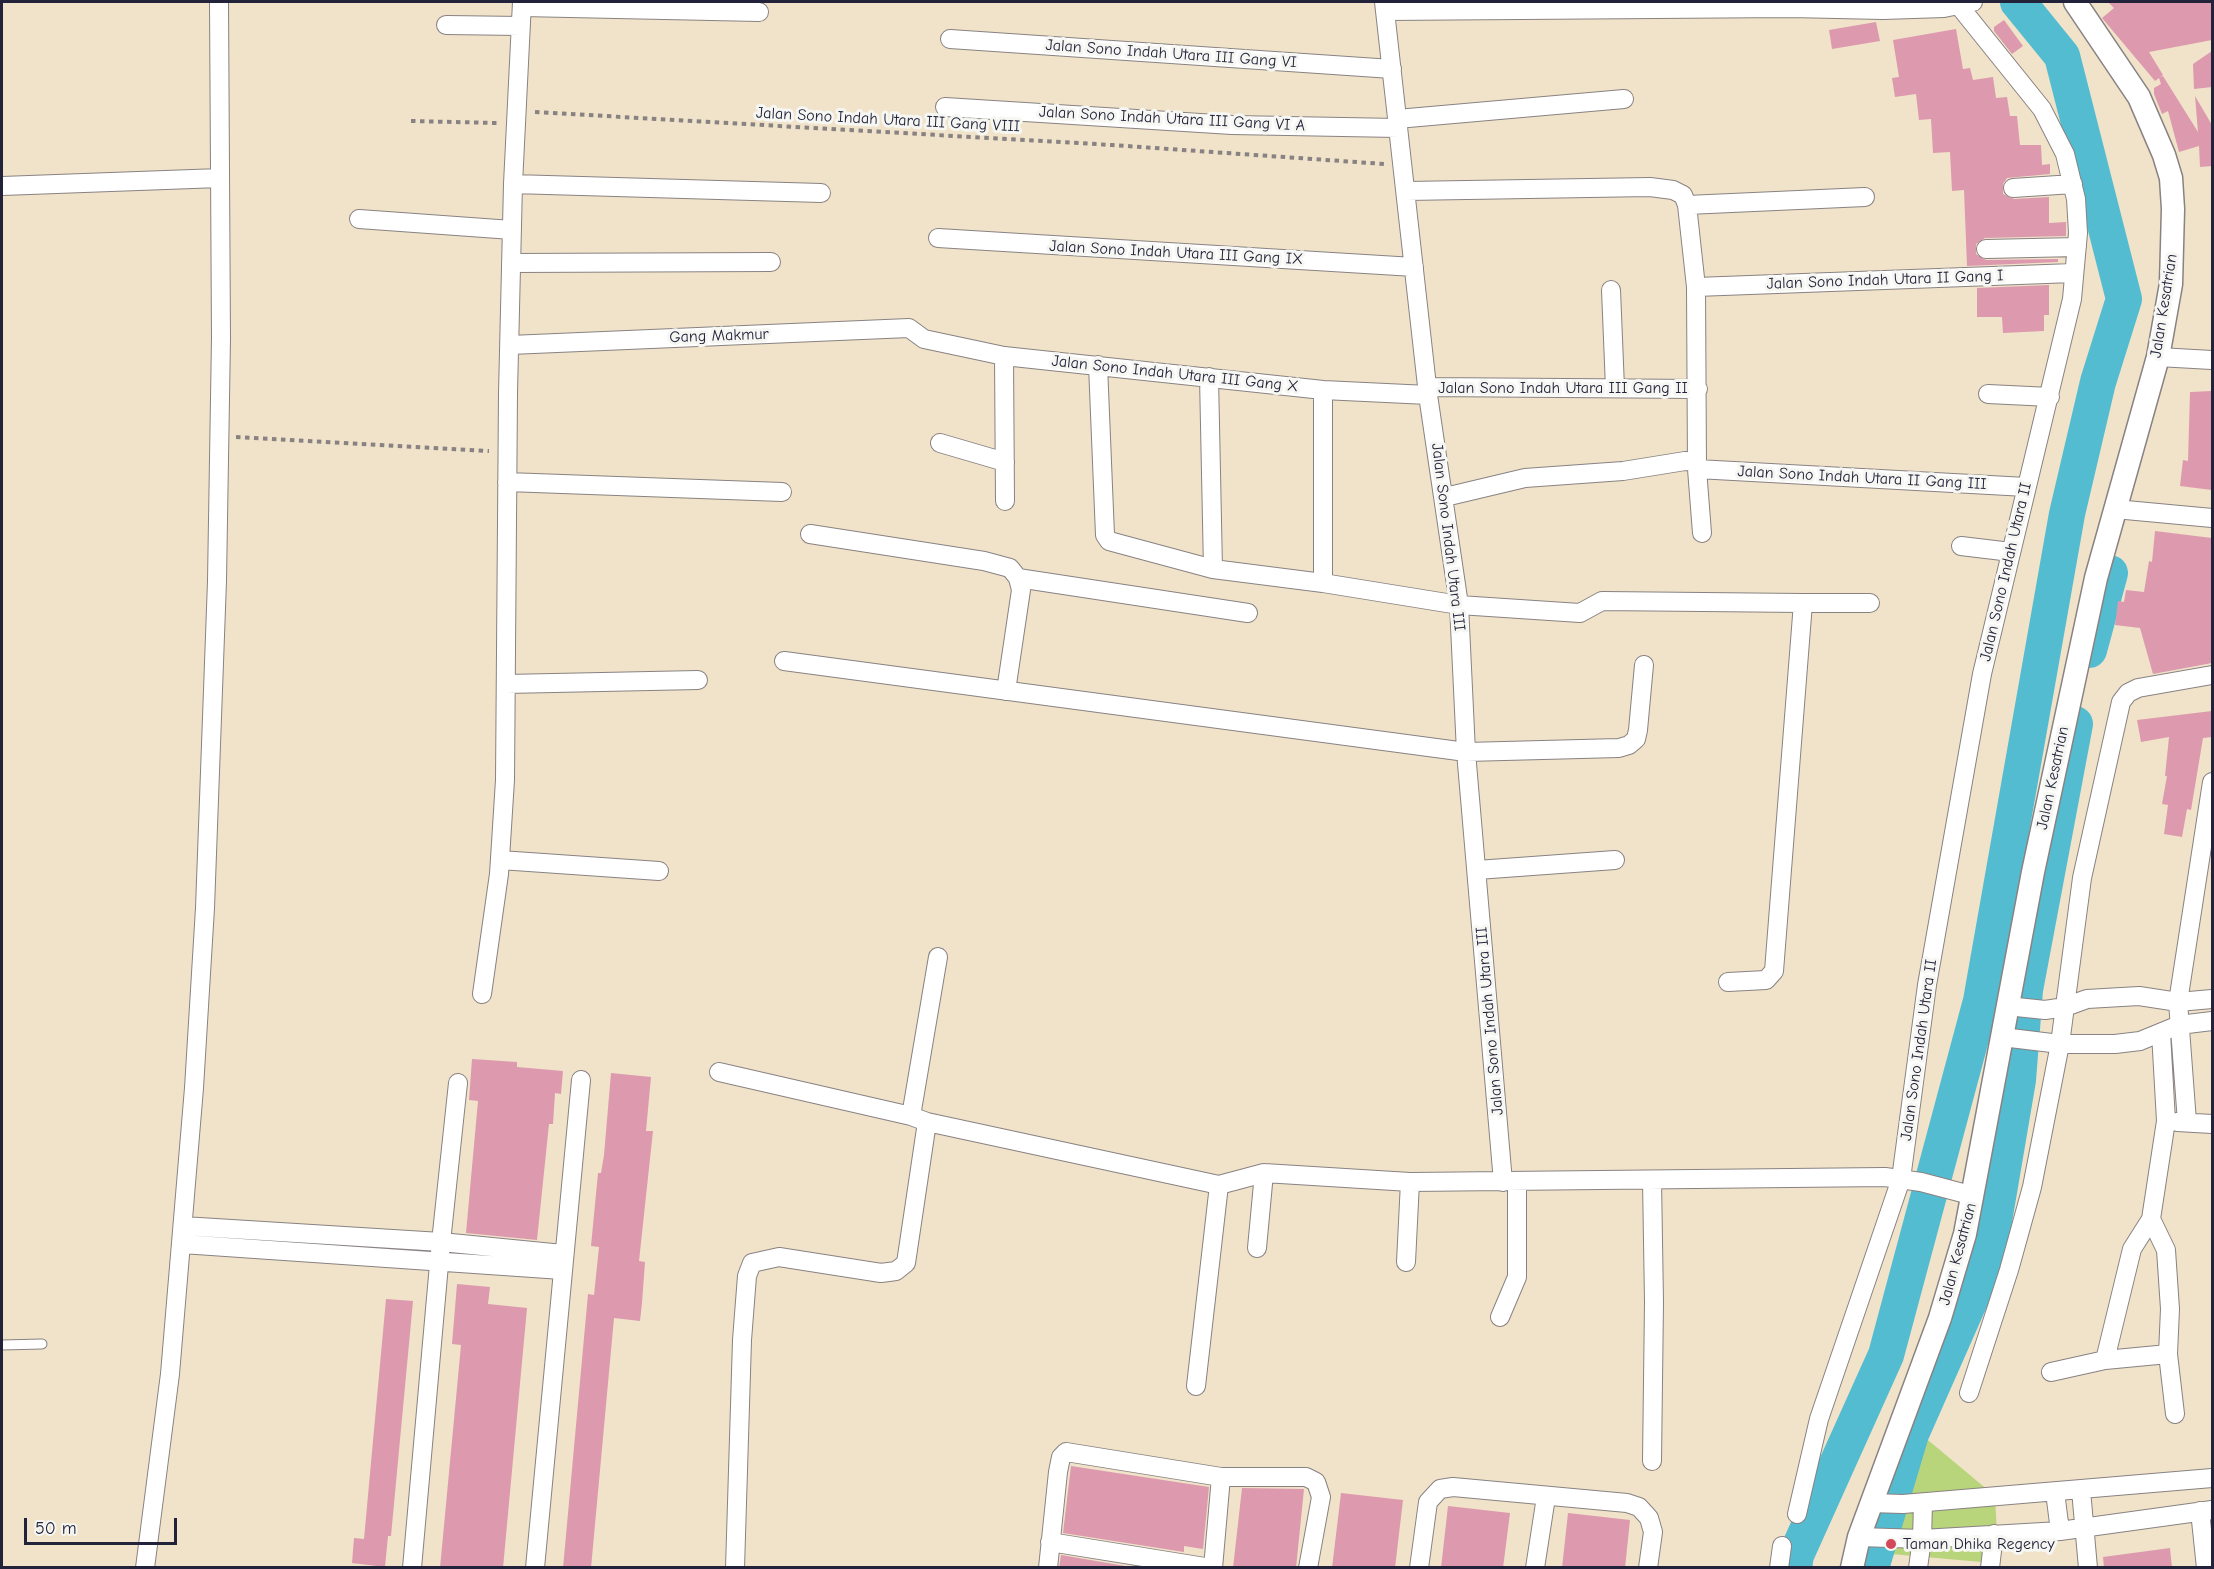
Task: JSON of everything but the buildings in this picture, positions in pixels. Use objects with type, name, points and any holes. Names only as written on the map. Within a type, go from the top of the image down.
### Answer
[{"type":"street","points":[[145,1568],[170,1374],[205,908],[217,581],[219,2]]},
{"type":"street","name":"Jalan Kesatrian","points":[[1852,1568],[1865,1538],[1957,1267],[1967,1194],[2007,1038],[2033,872],[2096,578],[2158,357],[2171,284],[2174,250],[2170,178],[2152,124],[2139,97],[2075,2]]},
{"type":"street","points":[[1384,6],[1883,10],[1965,3]]},
{"type":"street","name":"Jalan Sono Indah Utara II","points":[[1797,1514],[1819,1419],[1901,1179],[1927,985],[1982,674],[2071,309],[2078,233],[2073,184],[2065,154],[2042,109],[1965,3]]},
{"type":"street","points":[[482,994],[500,860],[506,684],[504,603],[513,184],[522,4],[759,12]]},
{"type":"street","name":"Jalan Sono Indah Utara III","points":[[1384,6],[1428,391],[1459,604],[1466,752],[1510,1182],[1517,1276],[1500,1317]]},
{"type":"street","points":[[446,25],[521,26]]},
{"type":"street","name":"Jalan Sono Indah Utara III Gang VI","points":[[950,39],[1392,69]]},
{"type":"street","name":"Jalan Sono Indah Utara III Gang VI A","points":[[945,107],[1232,125],[1398,124],[1624,99]]},
{"type":"street","points":[[2,186],[220,178]]},
{"type":"street","points":[[513,184],[820,193]]},
{"type":"street","points":[[2013,188],[2073,184]]},
{"type":"street","points":[[1406,191],[1650,187],[1673,190],[1683,195],[1687,205],[1696,287],[1697,465],[1702,533]]},
{"type":"street","points":[[1687,205],[1865,197]]},
{"type":"street","points":[[359,219],[512,230]]},
{"type":"street","name":"Jalan Sono Indah Utara III Gang IX","points":[[938,238],[1414,267]]},
{"type":"street","points":[[1986,249],[2077,247]]},
{"type":"street","points":[[511,263],[771,262]]},
{"type":"street","name":"Jalan Sono Indah Utara II Gang I","points":[[1696,287],[2073,273]]},
{"type":"street","points":[[1611,290],[1615,388]]},
{"type":"street","name":"Gang Makmur","points":[[510,345],[909,327],[924,339]]},
{"type":"street","name":"Jalan Sono Indah Utara III Gang X","points":[[924,339],[1004,356],[1323,390],[1428,391]]},
{"type":"street","points":[[1004,356],[1005,501]]},
{"type":"street","points":[[2158,357],[2212,360]]},
{"type":"street","points":[[1098,365],[1106,535],[1110,542],[1213,569],[1459,604],[1580,613],[1602,601],[1870,603]]},
{"type":"street","points":[[1209,377],[1213,569]]},
{"type":"street","name":"Jalan Sono Indah Utara III Gang II","points":[[1428,391],[1698,389]]},
{"type":"street","points":[[1323,390],[1323,583]]},
{"type":"street","points":[[1988,394],[2050,397]]},
{"type":"street","points":[[940,443],[1005,462]]},
{"type":"street","name":"Jalan Sono Indah Utara II Gang III","points":[[1445,497],[1536,476],[1623,471],[1673,462],[2026,487]]},
{"type":"street","points":[[507,482],[782,492]]},
{"type":"street","points":[[2115,509],[2212,518]]},
{"type":"street","points":[[810,534],[984,561],[1010,568],[1018,578],[1021,590],[1006,691]]},
{"type":"street","points":[[1961,546],[2011,552]]},
{"type":"street","points":[[1018,578],[1248,614]]},
{"type":"street","points":[[1728,982],[1766,980],[1774,971],[1803,603]]},
{"type":"street","points":[[784,661],[1466,752],[1619,748],[1629,745],[1636,739],[1638,730],[1644,665]]},
{"type":"street","points":[[1969,1393],[2009,1270],[2032,1188],[2060,1044],[2082,878],[2121,702],[2128,693],[2138,688],[2212,675]]},
{"type":"street","points":[[506,684],[698,680]]},
{"type":"street","points":[[2187,1122],[2178,1002],[2205,888],[2212,782]]},
{"type":"street","points":[[500,860],[659,871]]},
{"type":"street","points":[[1477,870],[1615,860]]},
{"type":"street","points":[[735,1568],[742,1340],[747,1276],[752,1263],[779,1257],[881,1273],[896,1270],[906,1263],[919,1119],[938,957]]},
{"type":"street","points":[[2011,1006],[2045,1010],[2065,1007],[2094,998],[2139,996],[2178,1002],[2212,999]]},
{"type":"street","points":[[2007,1038],[2060,1044],[2140,1041],[2179,1024],[2212,1021]]},
{"type":"street","points":[[2105,1360],[2132,1250],[2151,1219],[2166,1121],[2161,1033]]},
{"type":"street","points":[[719,1072],[1219,1185],[1264,1173],[1410,1182],[1901,1179],[1967,1194]]},
{"type":"street","points":[[535,1568],[581,1080]]},
{"type":"street","points":[[412,1568],[440,1251],[458,1083]]},
{"type":"street","points":[[2166,1121],[2212,1124]]},
{"type":"street","points":[[1257,1248],[1264,1173]]},
{"type":"street","points":[[1652,1180],[1654,1302],[1652,1461]]},
{"type":"street","points":[[1406,1262],[1410,1182]]},
{"type":"street","points":[[1196,1386],[1219,1185]]},
{"type":"street","points":[[2151,1219],[2166,1250],[2170,1309],[2168,1354],[2175,1414]]},
{"type":"street","points":[[182,1235],[440,1251],[563,1262]]},
{"type":"street","points":[[2051,1372],[2105,1360],[2168,1354]]},
{"type":"street","points":[[1048,1568],[1061,1457],[1066,1452],[1221,1477],[1306,1477],[1316,1482],[1321,1497],[1308,1568]]},
{"type":"street","points":[[1050,1542],[1212,1568],[1221,1477]]},
{"type":"street","points":[[1875,1504],[1923,1503],[2212,1478]]},
{"type":"street","points":[[1419,1568],[1428,1503],[1440,1489],[1453,1487],[1627,1503],[1640,1507],[1649,1518],[1653,1532],[1648,1568]]},
{"type":"street","points":[[2080,1490],[2088,1568]]},
{"type":"street","points":[[2055,1492],[2060,1530]]},
{"type":"street","points":[[1535,1568],[1546,1497]]},
{"type":"street","points":[[1918,1568],[1923,1503]]},
{"type":"street","points":[[1865,1538],[1922,1539],[2060,1530],[2206,1511],[2206,1568]]},
{"type":"street","points":[[1990,1568],[1994,1534]]},
{"type":"street","points":[[1779,1568],[1782,1546]]},
{"type":"lane","points":[[2,1345],[42,1344]]},
{"type":"path","name":"Jalan Sono Indah Utara III Gang VIII","points":[[411,121],[516,117],[1112,145],[1402,165]]},
{"type":"path","points":[[218,436],[508,452]]},
{"type":"green space","points":[[1904,1420],[1995,1496],[1997,1534],[1993,1563],[1857,1551]]},
{"type":"waterway","points":[[1794,1568],[1796,1555],[1886,1355],[1981,1001],[2067,514],[2098,382],[2124,299],[2062,56],[2018,2]]},
{"type":"waterway","points":[[2089,650],[2110,573]]},
{"type":"waterway","points":[[1871,1568],[1911,1434],[1987,1262],[2018,1080],[2025,990],[2075,724]]},
{"type":"place","name":"Taman Dhika Regency","points":[[1891,1544]]}]
